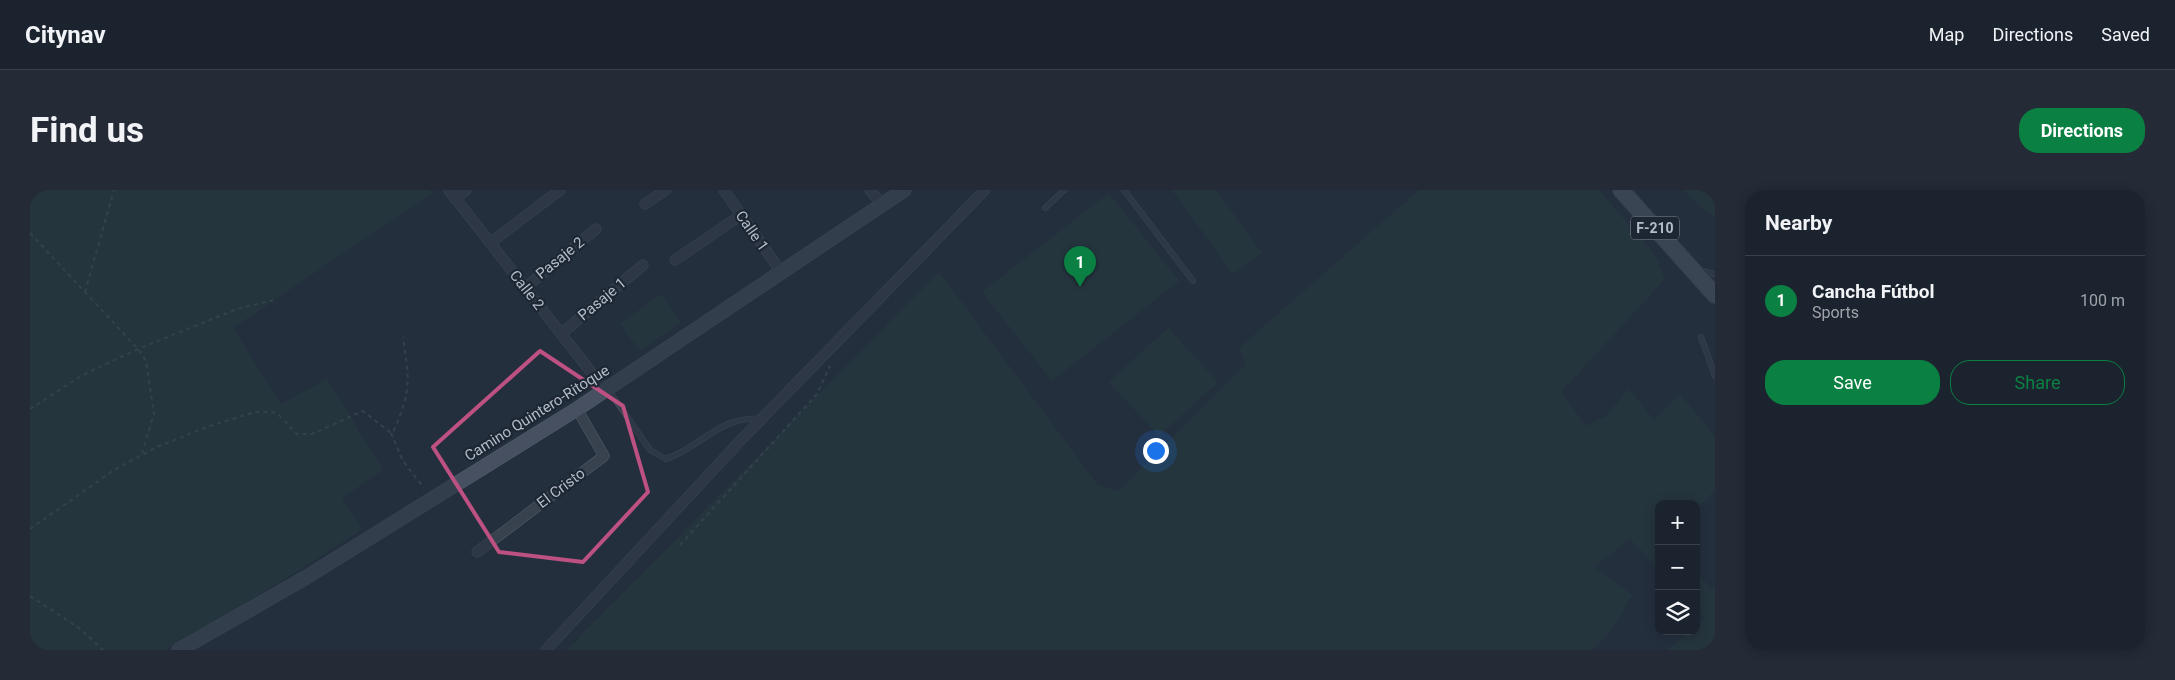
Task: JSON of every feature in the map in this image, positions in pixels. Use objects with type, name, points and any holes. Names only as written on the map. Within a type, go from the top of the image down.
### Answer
[{"type":"main road","name":"Camino Quintero-Ritoque","points":[[179,650],[305,578],[577,409],[904,190]]},
{"type":"main road","name":"F-210","points":[[1621,190],[1715,295]]},
{"type":"main road","name":"F-210","points":[[1689,267],[1715,291]]},
{"type":"street","name":"Calle 2","points":[[449,190],[561,334],[607,389]]},
{"type":"street","points":[[456,199],[466,190]]},
{"type":"street","points":[[490,244],[560,190]]},
{"type":"street","points":[[645,204],[666,190]]},
{"type":"street","points":[[870,190],[882,205]]},
{"type":"street","points":[[546,650],[762,419],[985,190]]},
{"type":"street","name":"Calle 1","points":[[729,192],[741,215],[781,272]]},
{"type":"street","points":[[675,260],[741,215]]},
{"type":"street","name":"Pasaje 2","points":[[525,288],[596,229]]},
{"type":"street","name":"Pasaje 1","points":[[561,334],[643,265]]},
{"type":"street","name":"El Cristo","points":[[476,552],[604,456],[577,409]]},
{"type":"lane","points":[[1045,208],[1064,190]]},
{"type":"lane","points":[[1124,190],[1192,281]]},
{"type":"lane","points":[[1689,267],[1715,274]]},
{"type":"lane","points":[[1701,337],[1715,376]]},
{"type":"lane","points":[[607,389],[650,450],[666,459],[686,450],[725,424],[742,419],[762,419]]},
{"type":"path","points":[[85,292],[114,190]]},
{"type":"path","points":[[30,233],[138,349],[146,361],[154,414],[142,455]]},
{"type":"path","points":[[30,409],[81,376],[138,349],[237,309],[274,300]]},
{"type":"path","points":[[391,432],[394,430],[405,404],[409,382],[403,337]]},
{"type":"path","points":[[680,545],[817,394],[834,361]]},
{"type":"path","points":[[30,529],[106,475],[142,455],[207,427],[255,412],[278,414],[297,434],[312,434],[363,411],[391,432],[403,461],[432,499]]},
{"type":"path","points":[[30,596],[79,628],[103,650]]},
{"type":"highlighted area","points":[[540,351],[623,406],[648,492],[583,562],[499,552],[433,447]]},
{"type":"green space","points":[[30,190],[429,190],[432,193],[233,328],[281,404],[327,379],[383,470],[342,498],[362,529],[305,567],[166,650],[30,650]]},
{"type":"green space","points":[[1172,190],[1216,190],[1262,253],[1233,274]]},
{"type":"green space","points":[[1419,190],[1599,190],[1656,256],[1665,279],[1561,392],[1586,426],[1606,416],[1629,389],[1654,420],[1680,394],[1715,436],[1715,490],[1700,506],[1700,500],[1655,500],[1655,565],[1630,539],[1594,567],[1632,595],[1613,628],[1592,650],[567,650],[939,272],[1097,484],[1119,491],[1246,364],[1239,348]]},
{"type":"green space","points":[[1715,190],[1715,219],[1684,191]]},
{"type":"green space","points":[[1109,193],[1179,281],[1052,381],[982,292]]},
{"type":"green space","points":[[661,294],[681,322],[640,351],[620,324]]},
{"type":"green space","points":[[1168,328],[1218,382],[1159,436],[1109,382]]},
{"type":"green space","points":[[1700,575],[1711,589],[1715,586],[1715,650],[1668,650],[1685,635],[1700,635],[1700,620],[1704,617],[1700,613]]},
{"type":"place","name":"Cancha Fútbol","points":[[1080,287]]}]
